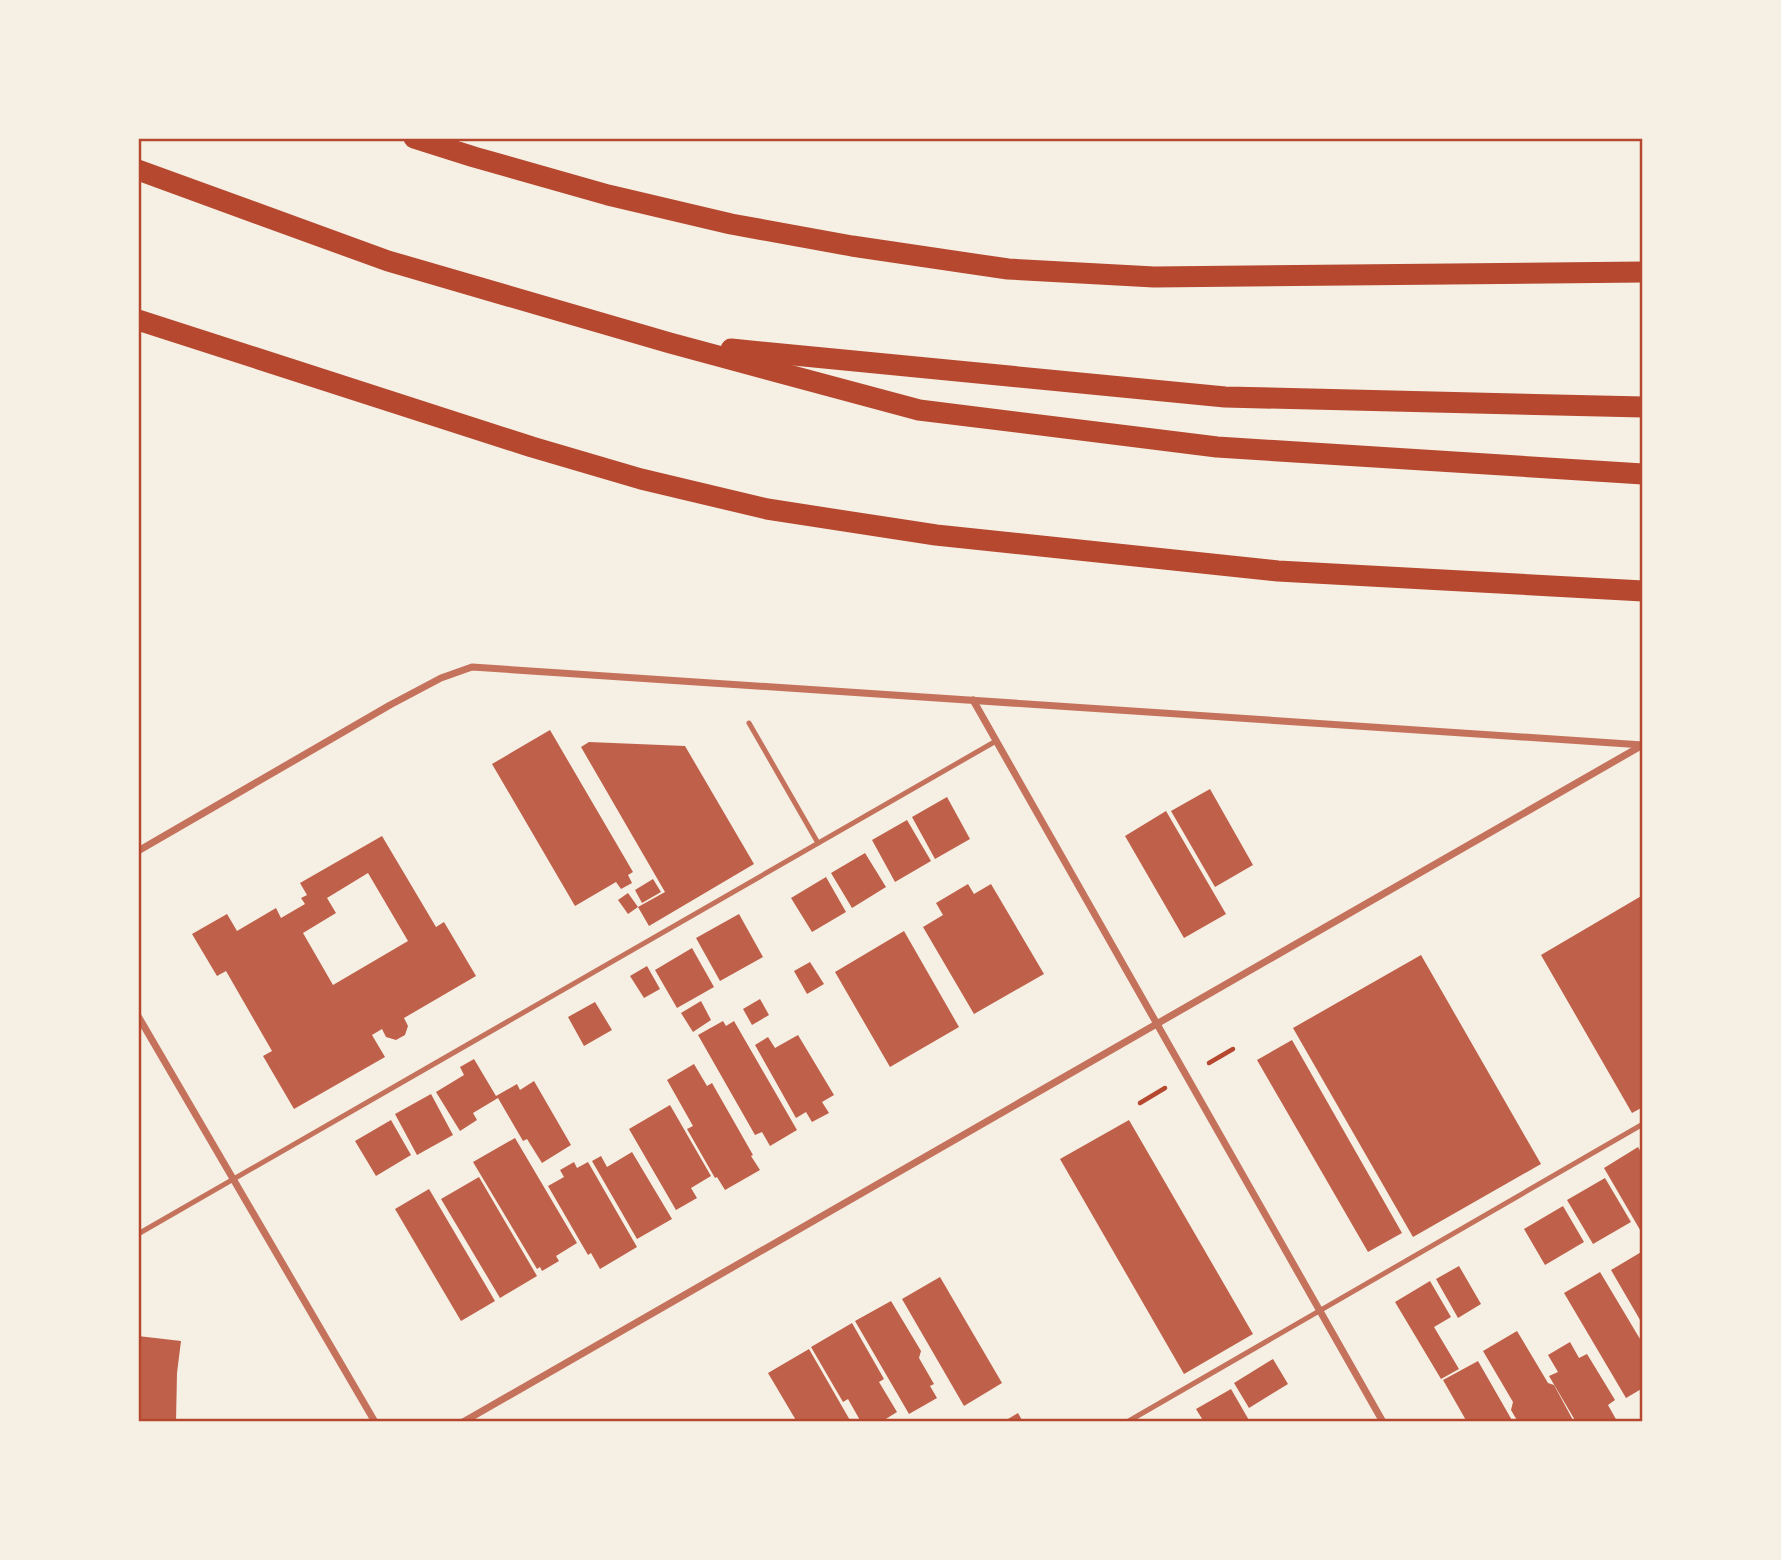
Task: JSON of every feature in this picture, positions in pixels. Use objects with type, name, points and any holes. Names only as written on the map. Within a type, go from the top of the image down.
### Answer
[{"type":"highway","points":[[414,138],[474,158],[608,195],[731,224],[1008,270],[1154,277],[1643,272]]},
{"type":"highway","points":[[138,170],[388,261],[670,344],[919,410],[1217,446],[1643,474]]},
{"type":"highway","points":[[138,320],[531,447],[641,479],[767,509],[936,535],[1237,568],[1643,591]]},
{"type":"highway","points":[[670,344],[1225,397],[1643,407]]},
{"type":"street","points":[[138,851],[390,705],[441,678],[472,667],[1642,745]]},
{"type":"street","points":[[973,700],[1383,1422]]},
{"type":"street","points":[[463,1422],[1642,745]]},
{"type":"street","points":[[138,1016],[375,1422]]},
{"type":"lane","points":[[749,723],[818,843]]},
{"type":"lane","points":[[138,1234],[996,740]]},
{"type":"lane","points":[[1127,1422],[1643,1124]]},
{"type":"building","points":[[550,730],[633,872],[628,875],[632,883],[621,889],[616,882],[575,906],[492,764]]},
{"type":"building","points":[[589,742],[685,746],[754,864],[649,926],[638,907],[665,892],[581,747]]},
{"type":"building","points":[[1210,789],[1253,865],[1215,887],[1171,811]]},
{"type":"building","points":[[947,797],[970,839],[935,859],[912,817]]},
{"type":"building","points":[[1166,811],[1226,914],[1184,938],[1125,836]]},
{"type":"building","points":[[907,820],[931,861],[895,882],[872,840]]},
{"type":"building","points":[[382,836],[436,927],[444,922],[476,976],[404,1018],[408,1026],[405,1035],[396,1040],[386,1037],[382,1029],[372,1035],[385,1057],[294,1109],[263,1056],[272,1051],[226,971],[217,976],[192,934],[227,914],[237,931],[276,908],[281,918],[305,904],[301,898],[307,895],[300,883]],"holes":[[[368,873],[408,941],[333,985],[303,933],[336,913],[327,898]]]},
{"type":"building","points":[[865,853],[886,887],[852,908],[831,873]]},
{"type":"building","points":[[826,877],[846,912],[812,932],[791,898]]},
{"type":"building","points":[[653,879],[661,892],[642,903],[635,890]]},
{"type":"building","points":[[968,884],[974,894],[991,884],[1044,974],[974,1014],[923,927],[943,915],[936,903]]},
{"type":"building","points":[[628,893],[638,907],[628,914],[618,900]]},
{"type":"building","points":[[1643,895],[1643,1107],[1632,1113],[1541,955]]},
{"type":"building","points":[[739,914],[763,957],[720,981],[696,938]]},
{"type":"building","points":[[904,931],[959,1027],[890,1067],[835,972]]},
{"type":"building","points":[[692,948],[714,987],[677,1008],[655,970]]},
{"type":"building","points":[[1421,955],[1541,1164],[1413,1237],[1293,1028]]},
{"type":"building","points":[[810,962],[824,984],[807,994],[794,971]]},
{"type":"building","points":[[647,966],[660,989],[644,998],[630,976]]},
{"type":"building","points":[[760,999],[769,1015],[752,1025],[743,1009]]},
{"type":"building","points":[[701,1001],[711,1020],[693,1032],[681,1013]]},
{"type":"building","points":[[595,1002],[612,1030],[584,1046],[568,1017]]},
{"type":"building","points":[[723,1021],[726,1026],[734,1021],[797,1130],[770,1146],[762,1132],[755,1135],[698,1035]]},
{"type":"building","points":[[798,1035],[834,1095],[822,1102],[829,1113],[812,1122],[806,1112],[796,1118],[755,1045],[768,1037],[775,1048]]},
{"type":"building","points":[[1292,1040],[1402,1233],[1368,1252],[1257,1060]]},
{"type":"building","points":[[474,1059],[496,1096],[517,1084],[520,1090],[534,1081],[571,1145],[542,1163],[527,1139],[523,1141],[498,1098],[473,1113],[477,1120],[460,1131],[436,1092],[464,1075],[460,1067]]},
{"type":"building","points":[[694,1064],[707,1086],[712,1083],[760,1170],[725,1190],[717,1177],[715,1178],[687,1129],[693,1126],[667,1080]]},
{"type":"building","points":[[431,1094],[453,1135],[417,1155],[395,1114]]},
{"type":"building","points":[[670,1105],[711,1176],[691,1188],[697,1198],[676,1210],[629,1129]]},
{"type":"building","points":[[391,1120],[411,1155],[376,1176],[355,1141]]},
{"type":"building","points":[[1129,1120],[1253,1334],[1184,1374],[1060,1159]]},
{"type":"building","points":[[515,1138],[577,1243],[556,1256],[559,1261],[542,1271],[540,1267],[537,1269],[473,1162]]},
{"type":"building","points":[[1638,1147],[1643,1156],[1643,1235],[1604,1168]]},
{"type":"building","points":[[632,1152],[672,1219],[637,1239],[592,1161],[601,1156],[607,1167]]},
{"type":"building","points":[[574,1162],[577,1168],[588,1162],[637,1247],[600,1269],[591,1253],[588,1255],[548,1186],[564,1177],[560,1170]]},
{"type":"building","points":[[479,1177],[537,1276],[500,1298],[441,1199]]},
{"type":"building","points":[[1605,1178],[1631,1222],[1593,1244],[1567,1200]]},
{"type":"building","points":[[429,1189],[495,1301],[461,1321],[395,1209]]},
{"type":"building","points":[[1563,1206],[1584,1242],[1545,1265],[1524,1229]]},
{"type":"building","points":[[1643,1251],[1643,1325],[1611,1270]]},
{"type":"building","points":[[1459,1266],[1481,1304],[1458,1318],[1436,1279]]},
{"type":"building","points":[[1600,1272],[1643,1344],[1643,1388],[1626,1398],[1564,1293]]},
{"type":"building","points":[[940,1277],[1002,1383],[964,1406],[902,1299]]},
{"type":"building","points":[[1430,1281],[1451,1317],[1434,1327],[1459,1369],[1441,1379],[1395,1302]]},
{"type":"building","points":[[891,1301],[921,1351],[919,1358],[934,1384],[930,1386],[937,1398],[909,1414],[855,1321]]},
{"type":"building","points":[[852,1323],[884,1379],[879,1382],[897,1412],[881,1422],[861,1422],[848,1399],[843,1402],[811,1347]]},
{"type":"building","points":[[1517,1331],[1548,1383],[1554,1385],[1574,1422],[1518,1422],[1511,1410],[1513,1402],[1483,1351]]},
{"type":"building","points":[[138,1336],[181,1341],[176,1422],[138,1422]]},
{"type":"building","points":[[1570,1342],[1579,1358],[1587,1354],[1615,1400],[1608,1405],[1617,1421],[1586,1422],[1585,1419],[1576,1422],[1549,1376],[1558,1372],[1548,1355]]},
{"type":"building","points":[[809,1349],[851,1422],[797,1422],[768,1373]]},
{"type":"building","points":[[1273,1359],[1288,1384],[1249,1408],[1234,1383]]},
{"type":"building","points":[[1478,1361],[1513,1422],[1467,1422],[1443,1380]]},
{"type":"building","points":[[1231,1389],[1250,1422],[1204,1422],[1196,1409]]},
{"type":"building","points":[[1018,1413],[1023,1422],[1003,1422]]}]
